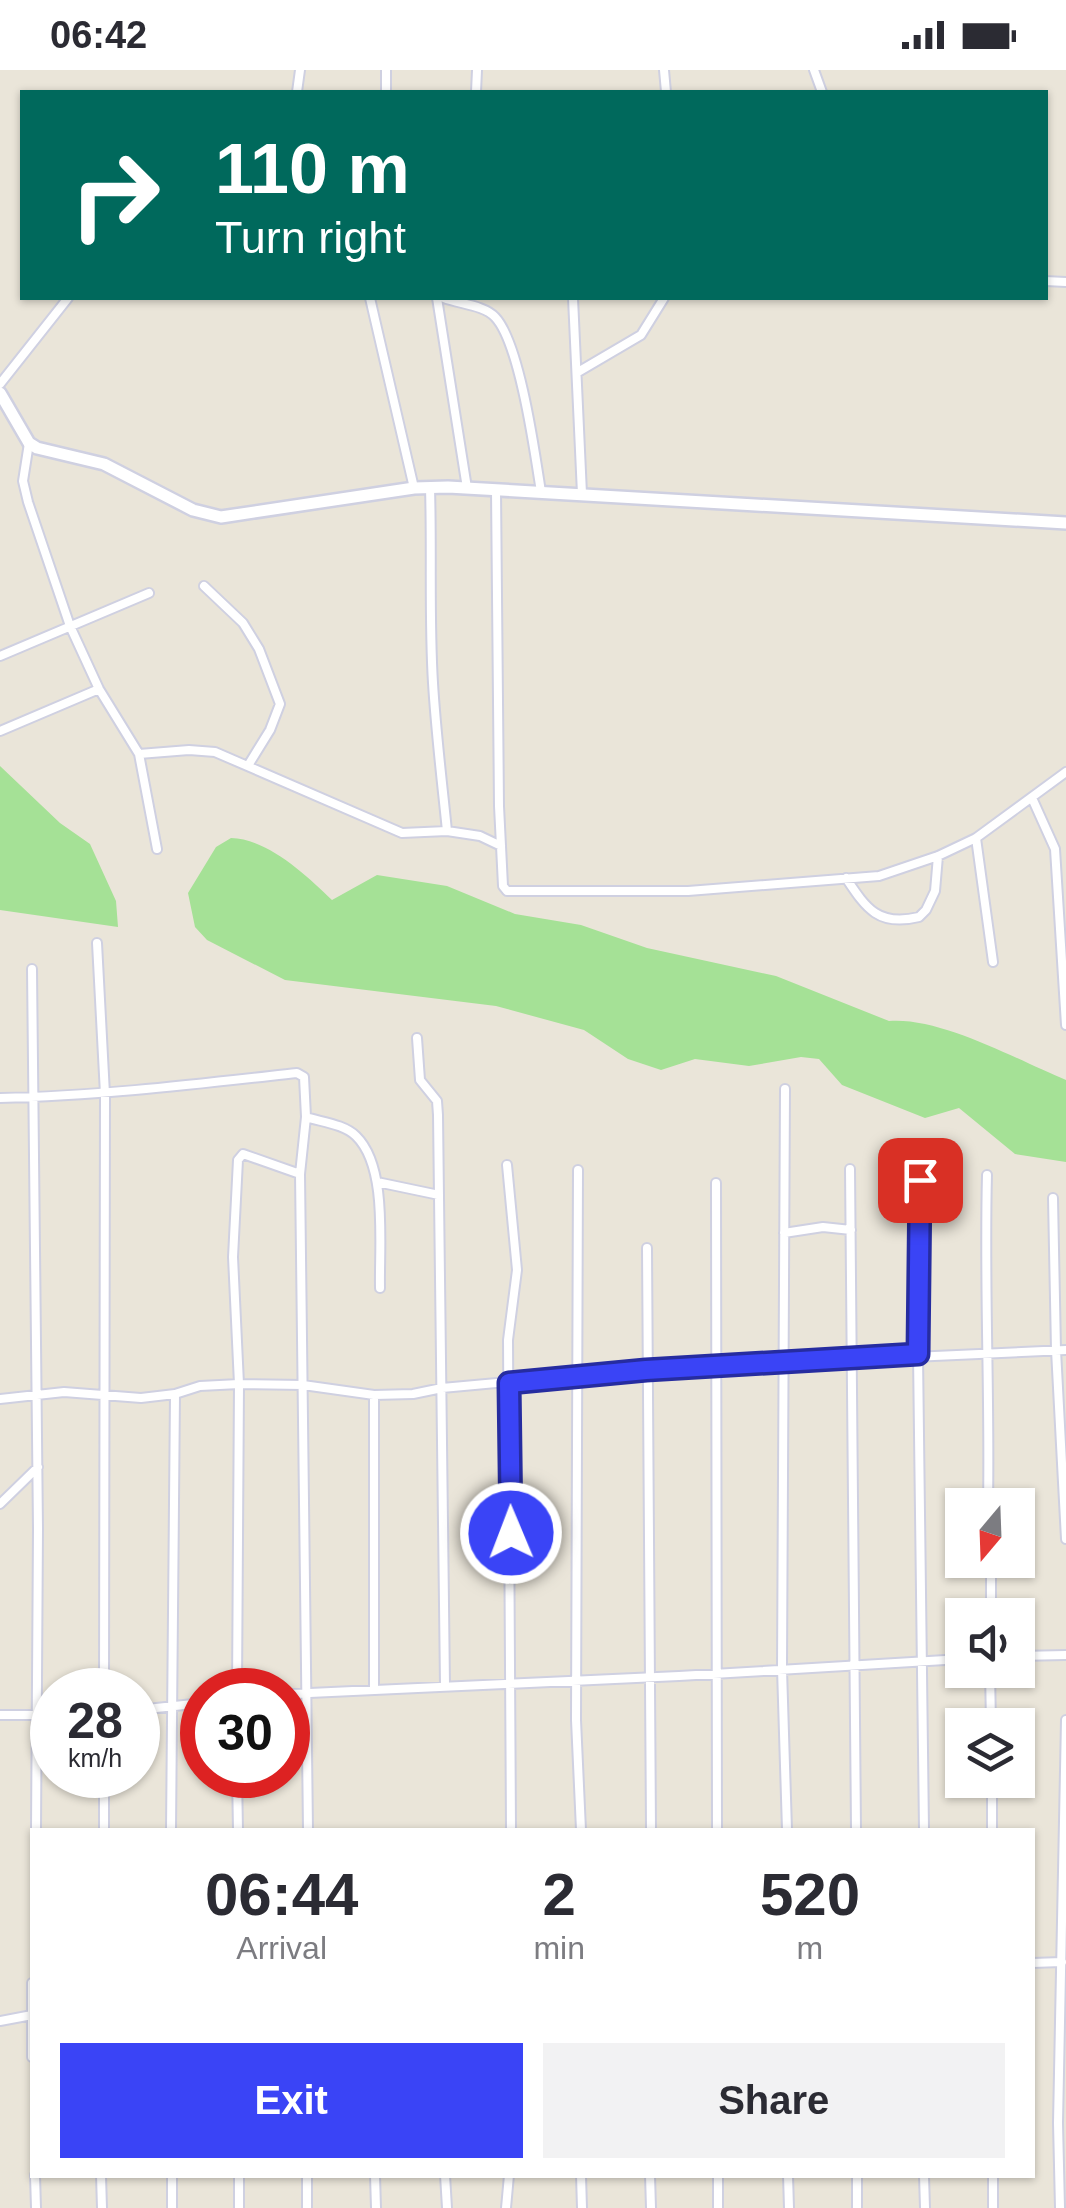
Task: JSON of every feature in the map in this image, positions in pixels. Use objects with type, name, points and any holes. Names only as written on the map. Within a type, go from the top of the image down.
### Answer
[{"type":"street","points":[[0,384],[66,300]]},
{"type":"street","points":[[370,300],[414,488]]},
{"type":"street","points":[[440,300],[467,488]]},
{"type":"street","points":[[447,300],[481,309],[497,319],[516,362],[541,492]]},
{"type":"street","points":[[573,300],[582,494]]},
{"type":"street","points":[[578,372],[641,335],[663,300]]},
{"type":"street","points":[[0,393],[30,442],[48,451],[104,464],[177,503],[213,516],[248,515],[414,488],[467,488],[1066,522]]},
{"type":"street","points":[[30,442],[23,482],[70,626],[99,689],[139,754],[158,849]]},
{"type":"street","points":[[430,488],[433,685],[447,831]]},
{"type":"street","points":[[496,490],[501,846],[503,886],[507,890],[703,890],[879,876],[976,838],[1066,772]]},
{"type":"street","points":[[204,586],[235,614],[252,638],[280,704],[270,730],[249,764]]},
{"type":"street","points":[[0,656],[149,593]]},
{"type":"street","points":[[0,731],[99,689]]},
{"type":"street","points":[[139,754],[215,752],[402,834],[447,831],[480,836],[501,846]]},
{"type":"street","points":[[1032,798],[1054,848],[1066,1025]]},
{"type":"street","points":[[976,838],[994,962]]},
{"type":"street","points":[[846,878],[872,912],[910,920],[919,917],[930,902],[938,856]]},
{"type":"street","points":[[97,942],[104,1094],[104,1668]]},
{"type":"street","points":[[32,969],[36,1668]]},
{"type":"street","points":[[417,1038],[420,1080],[437,1101],[445,1686]]},
{"type":"street","points":[[0,1098],[104,1094],[296,1074],[304,1077],[306,1116],[300,1174],[306,1668]]},
{"type":"street","points":[[785,1089],[782,1668],[787,1828]]},
{"type":"street","points":[[306,1116],[356,1136],[373,1162],[380,1288]]},
{"type":"street","points":[[237,1668],[239,1384],[233,1257],[238,1160],[243,1154],[300,1174]]},
{"type":"street","points":[[506,1165],[516,1270],[508,1340],[511,1828]]},
{"type":"street","points":[[850,1169],[856,1828]]},
{"type":"street","points":[[578,1170],[576,1742],[581,1828]]},
{"type":"street","points":[[987,1175],[988,1488]]},
{"type":"street","points":[[920,1180],[918,1354],[924,1828]]},
{"type":"street","points":[[377,1182],[438,1194]]},
{"type":"street","points":[[716,1183],[717,1828]]},
{"type":"street","points":[[1053,1198],[1066,1540]]},
{"type":"street","points":[[784,1233],[823,1228],[852,1230]]},
{"type":"street","points":[[647,1248],[651,1828]]},
{"type":"street","points":[[0,1399],[64,1392],[141,1398],[200,1386],[239,1384],[303,1385],[374,1395],[413,1394],[646,1370],[1061,1350]]},
{"type":"street","points":[[171,1828],[175,1394]]},
{"type":"street","points":[[374,1395],[374,1690]]},
{"type":"street","points":[[0,1504],[38,1467]]},
{"type":"street","points":[[1035,1655],[1066,1654]]},
{"type":"street","points":[[310,1694],[945,1660]]},
{"type":"street","points":[[160,1709],[180,1706]]},
{"type":"street","points":[[0,1715],[30,1713]]},
{"type":"street","points":[[1060,2208],[1066,1720]]},
{"type":"street","points":[[36,1798],[36,1828]]},
{"type":"street","points":[[104,1798],[104,1828]]},
{"type":"street","points":[[238,1798],[238,1828]]},
{"type":"street","points":[[308,1798],[308,1828]]},
{"type":"street","points":[[992,1798],[992,1828]]},
{"type":"street","points":[[1035,1963],[1064,1962]]},
{"type":"street","points":[[0,2021],[30,2015]]},
{"type":"street","points":[[35,2178],[36,2208]]},
{"type":"street","points":[[101,2178],[102,2208]]},
{"type":"street","points":[[172,2178],[172,2208]]},
{"type":"street","points":[[238,2208],[239,2178]]},
{"type":"street","points":[[307,2178],[307,2208]]},
{"type":"street","points":[[375,2178],[376,2208]]},
{"type":"street","points":[[445,2178],[446,2208]]},
{"type":"street","points":[[506,2208],[510,2178]]},
{"type":"street","points":[[581,2178],[582,2208]]},
{"type":"street","points":[[650,2178],[651,2208]]},
{"type":"street","points":[[718,2178],[718,2208]]},
{"type":"street","points":[[788,2178],[789,2208]]},
{"type":"street","points":[[857,2178],[857,2208]]},
{"type":"street","points":[[924,2178],[924,2208]]},
{"type":"street","points":[[993,2178],[993,2208]]},
{"type":"green space","points":[[0,766],[60,823],[90,844],[116,901],[118,927],[0,910]]},
{"type":"green space","points":[[231,838],[272,851],[332,900],[377,875],[447,886],[515,914],[581,925],[647,948],[776,976],[889,1021],[932,1026],[979,1042],[1066,1080],[1066,1162],[1015,1154],[959,1108],[925,1118],[842,1085],[819,1059],[801,1057],[749,1066],[695,1059],[661,1070],[628,1059],[584,1030],[496,1006],[285,980],[207,940],[195,927],[188,893],[216,847]]},
{"type":"route","points":[[511,1533],[509,1383],[646,1370],[918,1354],[920,1180]]}]
